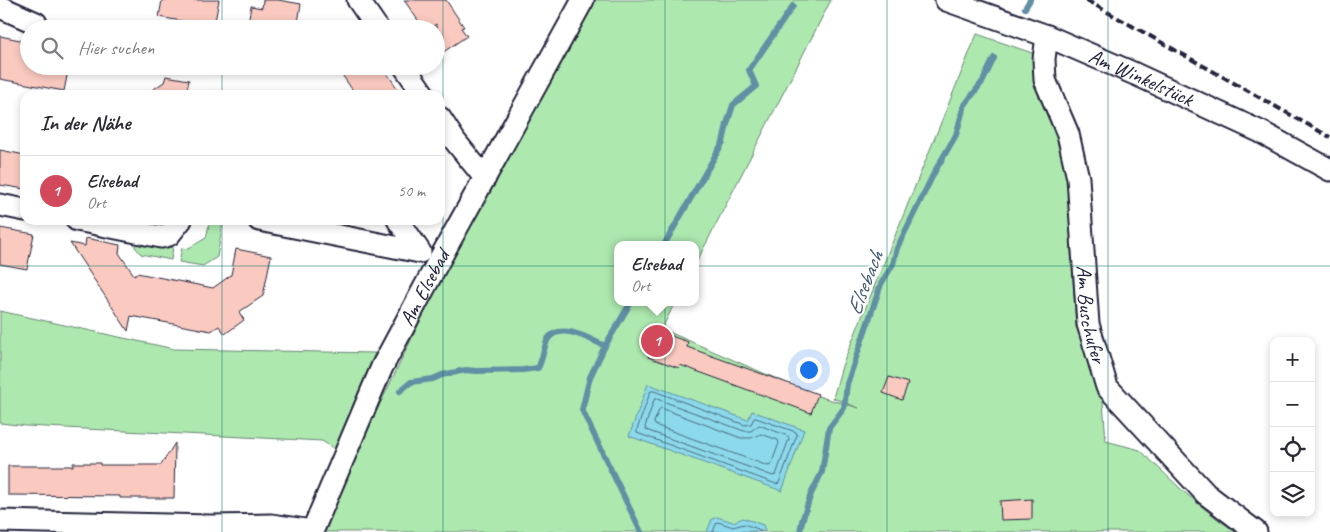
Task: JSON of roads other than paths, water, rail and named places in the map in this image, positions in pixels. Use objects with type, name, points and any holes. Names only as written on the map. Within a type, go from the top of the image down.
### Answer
[{"type":"street","points":[[358,0],[372,20]]},
{"type":"street","name":"Am Winkelstück","points":[[946,0],[1048,36],[1135,74],[1252,128],[1330,170]]},
{"type":"street","name":"Am Elsebad","points":[[312,531],[382,367],[582,1]]},
{"type":"street","points":[[0,7],[29,20]]},
{"type":"street","name":"Am Buschufer","points":[[1048,36],[1044,59],[1045,80],[1068,134],[1078,178],[1088,324],[1106,387],[1206,494],[1256,532]]},
{"type":"street","points":[[410,75],[421,90]]},
{"type":"street","points":[[445,126],[485,178]]},
{"type":"street","points":[[0,205],[20,209]]},
{"type":"street","points":[[102,225],[161,237],[169,235],[177,225]]},
{"type":"street","points":[[284,225],[420,252]]},
{"type":"street","points":[[401,225],[420,252],[437,264]]},
{"type":"street","points":[[0,521],[210,526],[271,525],[312,531]]},
{"type":"water","points":[[648,384],[748,420],[752,411],[804,430],[782,491],[629,436]]},
{"type":"water","points":[[717,517],[733,522],[743,518],[763,525],[765,531],[707,532],[712,519]]},
{"type":"waterway","name":"Elsebach","points":[[1025,8],[1030,0]]},
{"type":"waterway","points":[[666,241],[723,142],[733,105],[756,86],[749,70],[793,6]]},
{"type":"waterway","name":"Elsebach","points":[[800,532],[811,494],[822,472],[829,428],[844,408],[847,384],[881,284],[893,264],[897,248],[935,171],[956,135],[964,106],[983,81],[994,58]]},
{"type":"waterway","points":[[629,306],[605,346],[590,377],[582,410],[641,532]]},
{"type":"waterway","points":[[400,391],[411,382],[433,379],[466,370],[523,370],[538,368],[548,339],[553,334],[560,332],[584,336],[605,346]]},
{"type":"railway","points":[[1086,0],[1330,137]]},
{"type":"place","name":"Elsebad","points":[[657,341]]}]
